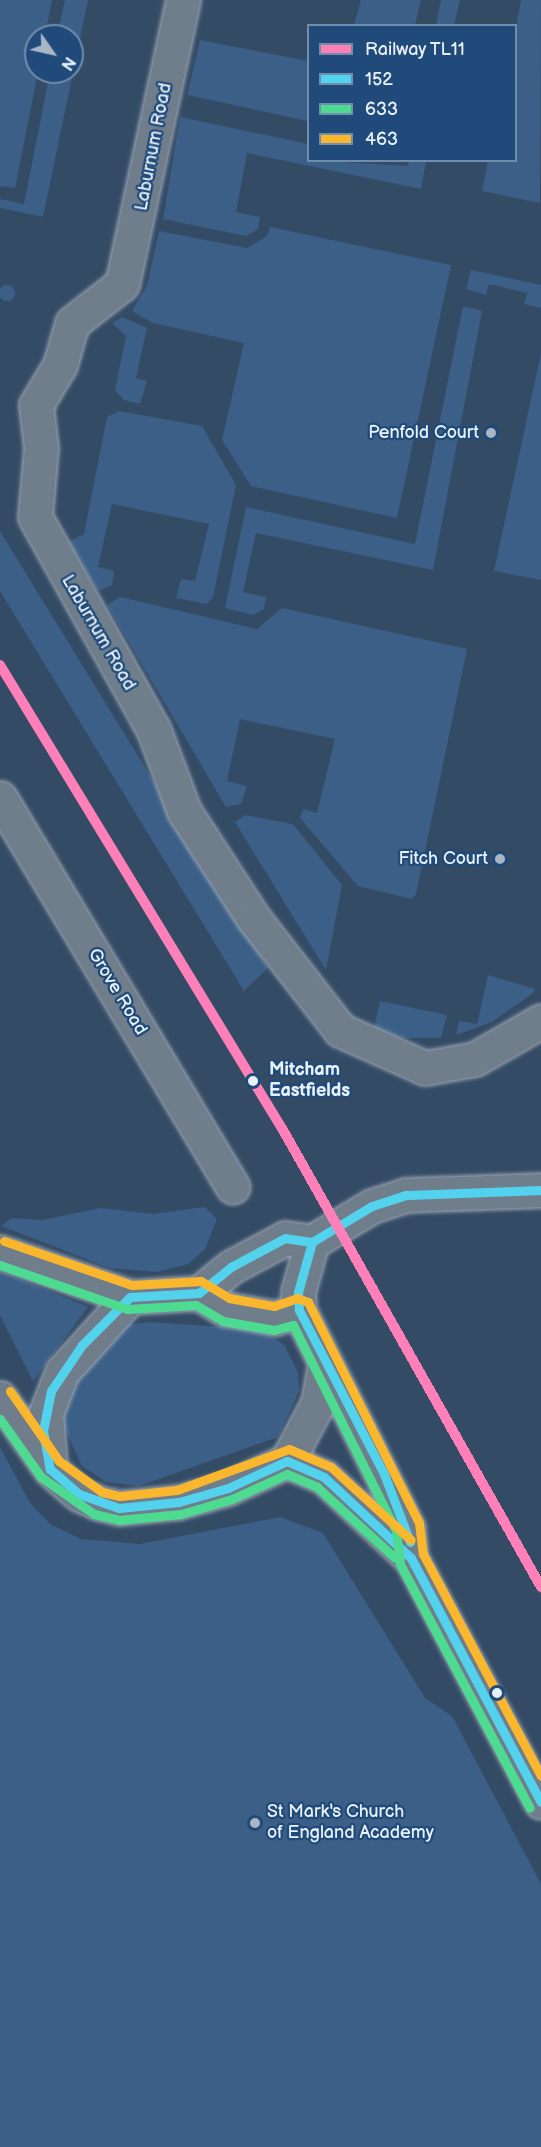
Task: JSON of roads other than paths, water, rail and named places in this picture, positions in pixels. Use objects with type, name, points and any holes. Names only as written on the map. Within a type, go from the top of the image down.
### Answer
[{"type":"street","name":"Laburnum Road","points":[[183,0],[122,284],[72,323],[60,365],[36,405],[41,448],[35,517],[154,731],[184,811],[254,919],[340,1030],[396,1060],[425,1068],[475,1059],[541,1021]]},
{"type":"street","name":"Grove Road","points":[[0,798],[233,1187]]},
{"type":"street","points":[[199,1293],[231,1267],[285,1238],[312,1242],[357,1214],[424,1192],[541,1190]]},
{"type":"street","points":[[312,1242],[298,1292],[299,1310],[326,1365],[349,1401],[408,1528],[411,1558]]},
{"type":"street","points":[[0,1252],[130,1297],[199,1293],[225,1309],[275,1318],[299,1310]]},
{"type":"street","points":[[50,1469],[43,1431],[51,1391],[82,1345],[130,1297]]},
{"type":"street","points":[[0,1398],[50,1469],[79,1494],[129,1508],[228,1488],[287,1461],[318,1403],[326,1365]]},
{"type":"street","points":[[287,1461],[324,1477],[411,1558],[541,1802]]},
{"type":"rail line","name":"TL11","points":[[0,665],[283,1130],[541,1587]]},
{"type":"place","name":"Penfold Court","points":[[491,433]]},
{"type":"place","name":"Fitch Court","points":[[500,859]]},
{"type":"place","name":"Mitcham Eastfields","points":[[253,1081]]},
{"type":"place","name":"St Mark's Church of England Academy","points":[[255,1823]]}]
